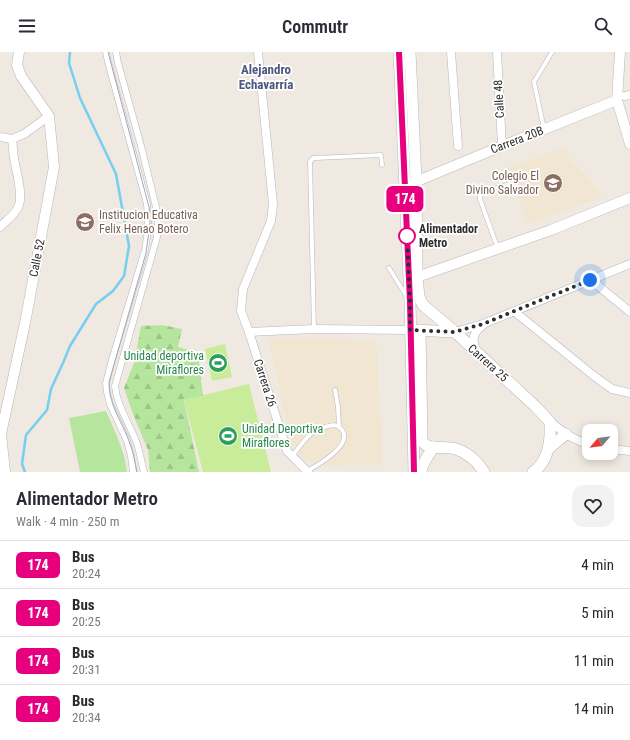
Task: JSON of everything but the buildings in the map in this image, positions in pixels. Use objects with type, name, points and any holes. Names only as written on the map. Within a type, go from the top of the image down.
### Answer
[{"type":"main road","points":[[399,52],[405,186],[414,298],[414,472]]},
{"type":"main road","points":[[410,52],[416,181],[417,277],[414,298]]},
{"type":"main road","name":"Carrera 25","points":[[414,298],[421,302],[476,352],[536,407],[550,422]]},
{"type":"main road","points":[[415,330],[454,332]]},
{"type":"main road","points":[[415,330],[421,351],[423,444],[430,448],[455,448],[467,454],[478,463],[484,472]]},
{"type":"main road","points":[[421,351],[426,342],[442,332]]},
{"type":"main road","points":[[533,472],[542,464],[549,448],[550,422]]},
{"type":"main road","points":[[549,448],[566,434]]},
{"type":"main road","points":[[421,472],[434,447]]},
{"type":"street","name":"Calle 52","points":[[6,472],[1,434],[25,322],[54,167],[49,116],[21,76],[17,65],[18,52]]},
{"type":"street","points":[[106,52],[147,204],[148,219],[146,250],[106,383],[110,404],[127,441],[133,472]]},
{"type":"street","points":[[116,52],[158,216],[157,237],[115,386],[119,404],[136,442],[144,472]]},
{"type":"street","name":"Carrera 26","points":[[258,52],[273,204],[271,221],[243,289],[241,311],[287,451],[308,472]]},
{"type":"street","points":[[451,52],[458,146]]},
{"type":"street","name":"Calle 48","points":[[497,52],[502,146]]},
{"type":"street","points":[[620,52],[630,144]]},
{"type":"street","name":"Carrera 20B","points":[[405,186],[624,97]]},
{"type":"street","points":[[0,137],[12,139],[30,130],[49,116]]},
{"type":"street","points":[[0,227],[14,214],[19,205],[19,188],[12,139]]},
{"type":"street","points":[[417,277],[551,230],[630,198]]},
{"type":"street","points":[[454,332],[483,324],[515,312],[630,264]]},
{"type":"street","points":[[590,280],[630,312]]},
{"type":"street","points":[[515,312],[594,376],[612,388],[630,393]]},
{"type":"street","points":[[476,352],[473,343],[474,335],[483,324]]},
{"type":"street","points":[[249,332],[314,329],[415,330]]},
{"type":"street","name":"Carrera 25","points":[[550,422],[566,434],[582,442]]},
{"type":"street","points":[[618,450],[630,451]]},
{"type":"lane","points":[[544,129],[534,82],[552,52]]},
{"type":"lane","points":[[314,329],[310,162],[313,158],[381,154],[382,165]]},
{"type":"lane","points":[[498,249],[480,199],[480,195],[510,184]]},
{"type":"lane","points":[[389,268],[414,298]]},
{"type":"lane","points":[[335,390],[339,427]]},
{"type":"lane","points":[[292,456],[307,437],[317,429],[334,425],[341,428],[345,436],[340,448],[308,472]]},
{"type":"shaded area","points":[[565,147],[571,161],[588,177],[602,197],[528,224],[507,168]]},
{"type":"shaded area","points":[[268,338],[376,340],[383,465],[332,466],[308,462],[296,451],[292,446]]},
{"type":"green space","points":[[162,325],[182,329],[178,347],[198,353],[203,396],[184,400],[199,472],[150,472],[148,450],[124,388],[134,363],[141,326]]},
{"type":"green space","name":"Unidad deportiva Miraflores","points":[[225,344],[232,377],[212,381],[205,349]]},
{"type":"green space","name":"Unidad Deportiva Miraflores","points":[[249,384],[271,472],[203,472],[184,400]]},
{"type":"green space","points":[[106,411],[124,456],[127,472],[80,472],[69,418]]},
{"type":"waterway","points":[[25,472],[22,464],[26,435],[47,410],[51,389],[70,346],[96,304],[113,291],[124,276],[129,246],[116,174],[80,98],[69,63],[70,52]]},
{"type":"tram line","points":[[108,52],[149,207],[150,224],[146,253],[109,382],[109,390],[113,405],[134,456],[137,472]]},
{"type":"bus line","name":"174","points":[[399,52],[410,302],[414,472]]},
{"type":"place","name":"Colegio El Divino Salvador","points":[[553,183]]},
{"type":"place","name":"Institucion Educativa Felix Henao Botero","points":[[85,222]]},
{"type":"place","name":"Alimentador Metro","points":[[407,236]]},
{"type":"place","name":"Unidad deportiva Miraflores","points":[[218,363]]},
{"type":"place","name":"Unidad Deportiva Miraflores","points":[[228,436]]},
{"type":"district","name":"Alejandro Echavarría","points":[[266,76]]},
{"type":"route","points":[[407,236],[410,330],[454,332],[483,324],[590,280]]}]
